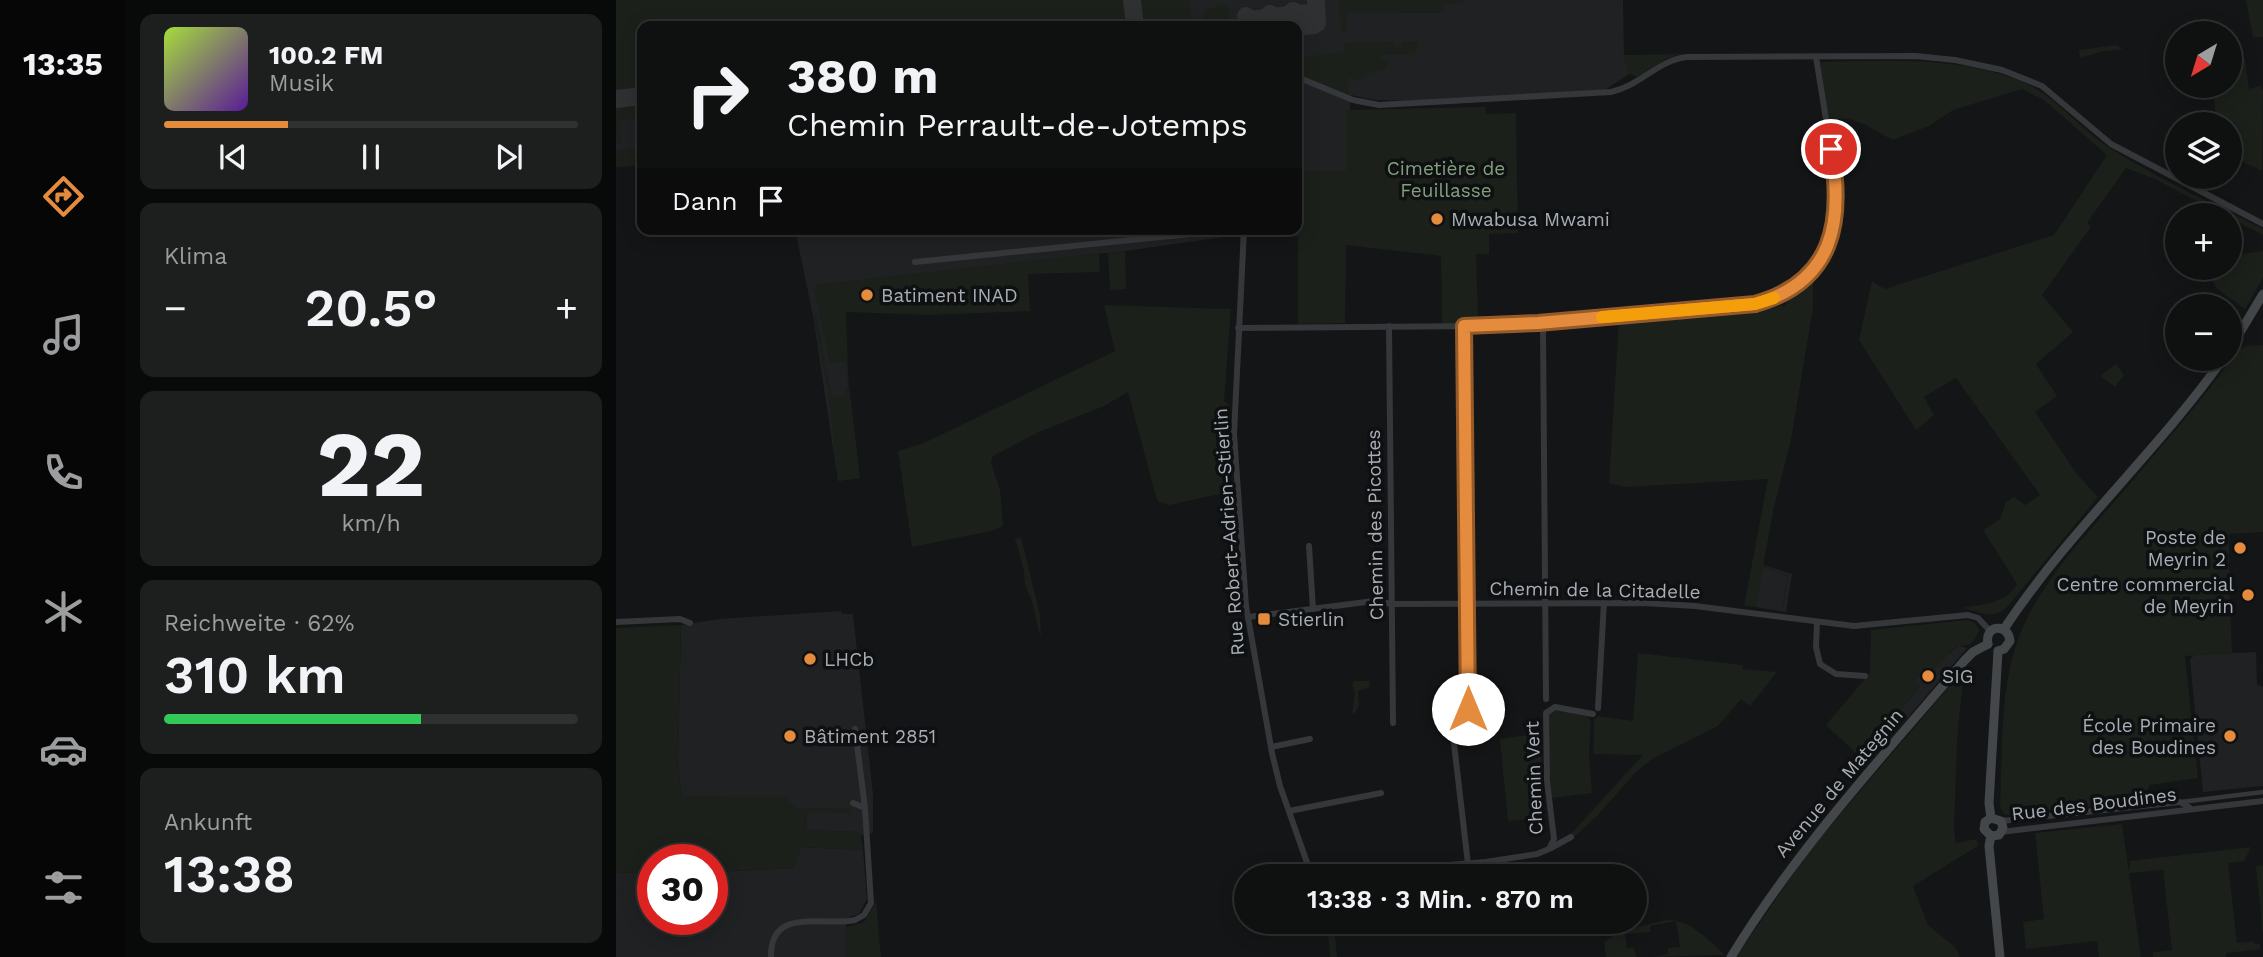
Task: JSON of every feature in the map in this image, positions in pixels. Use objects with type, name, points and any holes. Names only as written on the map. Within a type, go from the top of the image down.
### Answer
[{"type":"main road","points":[[2242,329],[2263,294]]},
{"type":"main road","points":[[2004,629],[2051,565],[2214,371]]},
{"type":"main road","points":[[1997,627],[2009,634],[2010,641],[2004,649],[1998,651],[1987,644],[1987,636],[1997,627]]},
{"type":"main road","name":"Avenue de Mategnin","points":[[1731,957],[1782,880],[1840,806],[1965,660],[1987,644]]},
{"type":"main road","points":[[1991,818],[1989,803],[1998,651]]},
{"type":"main road","points":[[1991,818],[2001,821],[2001,832],[1991,836]]},
{"type":"main road","points":[[1991,818],[1985,822],[1984,828],[1991,836]]},
{"type":"main road","points":[[1991,836],[1989,846],[2000,957]]},
{"type":"street","points":[[1302,79],[1359,102],[1403,105],[1611,92],[1636,83],[1665,63],[1680,58],[1916,56],[1955,60],[2002,70],[2046,88],[2111,144],[2263,224]]},
{"type":"street","points":[[1238,327],[1538,323],[1755,304],[1785,293],[1805,278],[1818,263],[1830,241],[1837,190],[1816,57]]},
{"type":"street","points":[[915,262],[1182,235]]},
{"type":"street","name":"Rue Robert-Adrien-Stierlin","points":[[1241,235],[1234,434],[1248,617],[1271,747],[1308,864]]},
{"type":"street","points":[[1538,323],[1543,330],[1546,699]]},
{"type":"street","name":"Chemin des Picottes","points":[[1389,326],[1392,723]]},
{"type":"street","points":[[1464,326],[1468,709]]},
{"type":"street","points":[[1309,545],[1313,609]]},
{"type":"street","name":"Chemin de la Citadelle","points":[[1248,617],[1374,601],[1392,604],[1604,602],[1684,605],[1860,625],[1968,615],[1978,618],[1990,631]]},
{"type":"street","name":"Chemin Vert","points":[[1551,848],[1554,839],[1547,781],[1546,713],[1555,707],[1595,711],[1604,602]]},
{"type":"street","points":[[616,622],[680,619],[690,623]]},
{"type":"street","points":[[1817,622],[1816,647],[1820,664],[1836,674],[1865,676]]},
{"type":"street","points":[[1451,718],[1468,864]]},
{"type":"street","points":[[771,957],[774,937],[787,925],[848,921],[860,918],[867,910],[871,896],[865,808],[855,729]]},
{"type":"street","points":[[1271,747],[1310,739]]},
{"type":"street","name":"Rue des Boudines","points":[[2001,821],[2263,792]]},
{"type":"street","points":[[1289,811],[1381,793]]},
{"type":"street","name":"Rue des Boudines","points":[[2001,832],[2263,801]]},
{"type":"street","name":"Rue des Boudines","points":[[2180,802],[2191,808]]},
{"type":"street","points":[[853,803],[865,808]]},
{"type":"street","name":"Chemin Vert","points":[[1468,864],[1537,854],[1571,837]]},
{"type":"shaded area","points":[[616,0],[1352,0],[1407,13],[1441,13],[1445,4],[1461,4],[1463,0],[1623,0],[1624,57],[1629,74],[1605,90],[1424,101],[1375,100],[1351,95],[1346,171],[1302,173],[1302,21],[637,21],[637,165],[616,167]]},
{"type":"shaded area","points":[[796,235],[1238,235],[1125,251],[817,285],[830,363],[846,361],[860,478],[838,481],[813,316]]},
{"type":"shaded area","points":[[1763,565],[1792,574],[1786,612],[1755,607]]},
{"type":"shaded area","points":[[841,611],[842,614],[853,614],[873,794],[873,833],[861,835],[856,832],[806,830],[807,809],[681,796],[678,758],[681,625],[720,619]]},
{"type":"shaded area","points":[[1958,646],[1967,648],[1904,722],[1900,711],[1919,687],[1913,682],[1928,665],[1944,658]]},
{"type":"shaded area","name":"École Primaire des Boudines","points":[[2256,652],[2257,685],[2263,686],[2263,786],[2203,792],[2190,660],[2194,655]]},
{"type":"shaded area","points":[[801,847],[863,850],[867,899],[859,914],[846,918],[846,957],[616,957],[616,872],[637,873],[637,935],[728,935],[728,871],[793,868]]},
{"type":"green space","points":[[616,0],[1126,0],[1128,21],[637,21],[637,91],[616,93]]},
{"type":"green space","points":[[1140,0],[1190,0],[1192,21],[1142,21]]},
{"type":"green space","points":[[1338,0],[1463,0],[1461,4],[1445,4],[1441,13],[1347,12],[1347,33],[1342,33]]},
{"type":"green space","points":[[2246,0],[2263,0],[2263,37],[2253,37]]},
{"type":"green space","points":[[1223,4],[1228,8],[1230,18],[1202,21],[1205,10]]},
{"type":"green space","points":[[1419,41],[1414,55],[1381,55],[1381,59],[1389,61],[1385,69],[1370,73],[1359,80],[1347,77],[1349,95],[1302,76],[1302,57],[1344,52],[1344,43],[1394,42],[1394,47],[1401,48],[1401,42]]},
{"type":"green space","points":[[2116,45],[2122,48],[2080,58],[2079,50]]},
{"type":"green space","points":[[1681,54],[1666,59],[1637,77],[1629,74],[1624,57],[1624,55]]},
{"type":"green space","points":[[2242,59],[2245,59],[2249,89],[2260,86],[2263,90],[2262,171],[2242,162],[2242,112],[2215,112],[2214,98],[2242,98]]},
{"type":"green space","points":[[1820,62],[1943,63],[1967,66],[2015,79],[2052,100],[2108,147],[2165,179],[2165,184],[2126,168],[2087,223],[2091,227],[2042,295],[2073,332],[2036,364],[2057,396],[2035,412],[2077,474],[2098,497],[2002,611],[1985,614],[1960,608],[1999,600],[2017,584],[1983,530],[2000,519],[2006,502],[2014,497],[2025,505],[2040,495],[1956,378],[1924,397],[1934,415],[1916,430],[1859,340],[1872,281],[1885,289],[2054,235],[2107,155],[2044,100],[2022,89],[1953,110],[1931,125],[1893,140],[1857,121],[1834,120],[1843,179],[1843,193],[1836,224],[1839,187]]},
{"type":"green space","points":[[637,102],[637,118],[619,121],[621,143],[616,143],[616,105]]},
{"type":"green space","name":"Cimetière de Feuillasse","points":[[1485,107],[1486,114],[1516,113],[1518,233],[1489,234],[1489,254],[1476,254],[1478,316],[1473,323],[1442,324],[1441,256],[1346,245],[1345,323],[1298,324],[1298,237],[1280,235],[1302,235],[1302,171],[1346,171],[1346,110]]},
{"type":"green space","points":[[637,148],[637,164],[616,166],[616,150]]},
{"type":"green space","points":[[2174,189],[2182,189],[2210,203],[2200,203]]},
{"type":"green space","points":[[2242,219],[2263,229],[2263,235],[2242,224]]},
{"type":"green space","points":[[1833,242],[1831,255],[1818,270],[1813,282],[1813,308],[1791,440],[1763,566],[1788,575],[1784,607],[1787,576],[1763,568],[1755,607],[1744,606],[1768,479],[1625,487],[1609,483],[1619,319],[1755,309],[1770,304],[1784,306],[1815,270]]},
{"type":"green space","points":[[1125,251],[1126,289],[1110,290],[1108,253]]},
{"type":"green space","points":[[2263,251],[2263,278],[2245,309],[2242,307],[2242,294],[2224,294],[2216,288],[2212,280],[2242,280],[2242,254]]},
{"type":"green space","points":[[1099,253],[1100,272],[1028,274],[1030,311],[930,315],[846,312],[849,393],[860,478],[838,481],[828,390],[813,316],[816,313],[832,398],[846,395],[846,361],[830,363],[814,287]]},
{"type":"green space","points":[[1104,305],[1231,309],[1224,401],[1229,405],[1229,424],[1223,428],[1228,492],[1170,505],[1159,502],[1128,392],[1104,406],[1039,432],[993,456],[991,463],[1000,490],[1003,526],[991,531],[912,547],[898,451],[924,443],[1115,351]]},
{"type":"green space","points":[[2263,345],[2263,532],[2229,534],[2232,653],[2185,656],[2198,778],[2149,785],[2149,788],[2127,802],[2005,815],[2000,808],[2005,696],[2012,659],[2029,615],[2069,555],[2223,371],[2242,371],[2242,348]]},
{"type":"green space","points":[[2116,364],[2124,375],[2115,387],[2100,376]]},
{"type":"green space","points":[[1021,537],[1040,615],[1041,639],[1014,540]]},
{"type":"green space","points":[[1967,620],[1980,630],[1972,643],[1955,647],[1934,670],[1928,665],[1914,681],[1919,687],[1900,711],[1904,722],[1868,764],[1826,725],[1870,673],[1871,630]]},
{"type":"green space","points":[[681,625],[678,758],[681,796],[786,797],[794,808],[852,808],[852,815],[807,812],[806,830],[856,832],[861,835],[863,850],[801,847],[793,868],[728,871],[728,844],[637,844],[637,873],[616,872],[616,628]]},
{"type":"green space","points":[[1638,653],[1742,665],[1743,669],[1777,672],[1750,706],[1741,699],[1718,726],[1652,759],[1636,772],[1597,816],[1572,839],[1570,835],[1643,755],[1593,754],[1594,722],[1597,716],[1633,721]]},
{"type":"green space","points":[[1964,669],[1957,741],[1954,830],[1956,843],[1977,839],[1978,846],[1913,886],[1928,925],[1955,947],[1960,957],[1736,957],[1809,851]]},
{"type":"green space","points":[[1354,681],[1369,681],[1370,687],[1358,691],[1358,707],[1352,714],[1355,693],[1352,685]]},
{"type":"green space","points":[[1554,710],[1586,714],[1591,721],[1589,754],[1592,793],[1552,798],[1549,779],[1549,714]]},
{"type":"green space","points":[[1541,733],[1542,787],[1546,818],[1508,821],[1500,739]]},
{"type":"green space","points":[[2122,824],[2129,872],[2130,861],[2251,847],[2244,861],[2228,863],[2237,943],[2254,941],[2254,944],[2260,944],[2260,949],[2226,953],[2226,957],[2153,957],[2153,952],[2172,950],[2163,870],[2129,873],[2141,957],[2099,957],[2097,941],[2026,949],[2023,922],[2044,919],[2035,833]]},
{"type":"green space","points":[[2263,865],[2263,936],[2256,866]]},
{"type":"green space","points":[[876,902],[881,957],[846,957],[846,927],[864,922]]},
{"type":"green space","points":[[1667,920],[1676,921],[1650,926],[1651,932],[1647,932],[1647,925]]},
{"type":"green space","points":[[1676,921],[1692,927],[1725,955],[1653,957],[1668,954],[1668,948],[1680,947]]},
{"type":"green space","points":[[1328,934],[1335,934],[1337,957],[1330,957]]},
{"type":"green space","points":[[1625,934],[1627,948],[1633,947],[1637,957],[1606,957],[1604,942]]},
{"type":"taxiway","points":[[1132,0],[1134,21]]},
{"type":"taxiway","points":[[1302,26],[1317,23],[1316,2]]},
{"type":"taxiway","points":[[1246,16],[1251,20],[1266,18],[1270,14],[1274,17],[1289,15],[1293,11],[1298,14],[1312,13],[1316,8]]},
{"type":"taxiway","points":[[616,99],[637,97]]},
{"type":"slow traffic","points":[[1602,317],[1755,304],[1774,298]]},
{"type":"place","name":"Mwabusa Mwami","points":[[1437,219]]},
{"type":"place","name":"Batiment INAD","points":[[867,295]]},
{"type":"place","name":"Poste de Meyrin 2","points":[[2240,548]]},
{"type":"place","name":"Centre commercial de Meyrin","points":[[2248,595]]},
{"type":"place","name":"Stierlin","points":[[1264,619]]},
{"type":"place","name":"LHCb","points":[[810,659]]},
{"type":"place","name":"SIG","points":[[1928,676]]},
{"type":"place","name":"Bâtiment 2851","points":[[790,736]]},
{"type":"place","name":"École Primaire des Boudines","points":[[2230,736]]},
{"type":"route","points":[[1468,709],[1464,326],[1538,323],[1755,304],[1785,293],[1793,289],[1812,270],[1824,256],[1830,241],[1837,190],[1831,149]]}]
